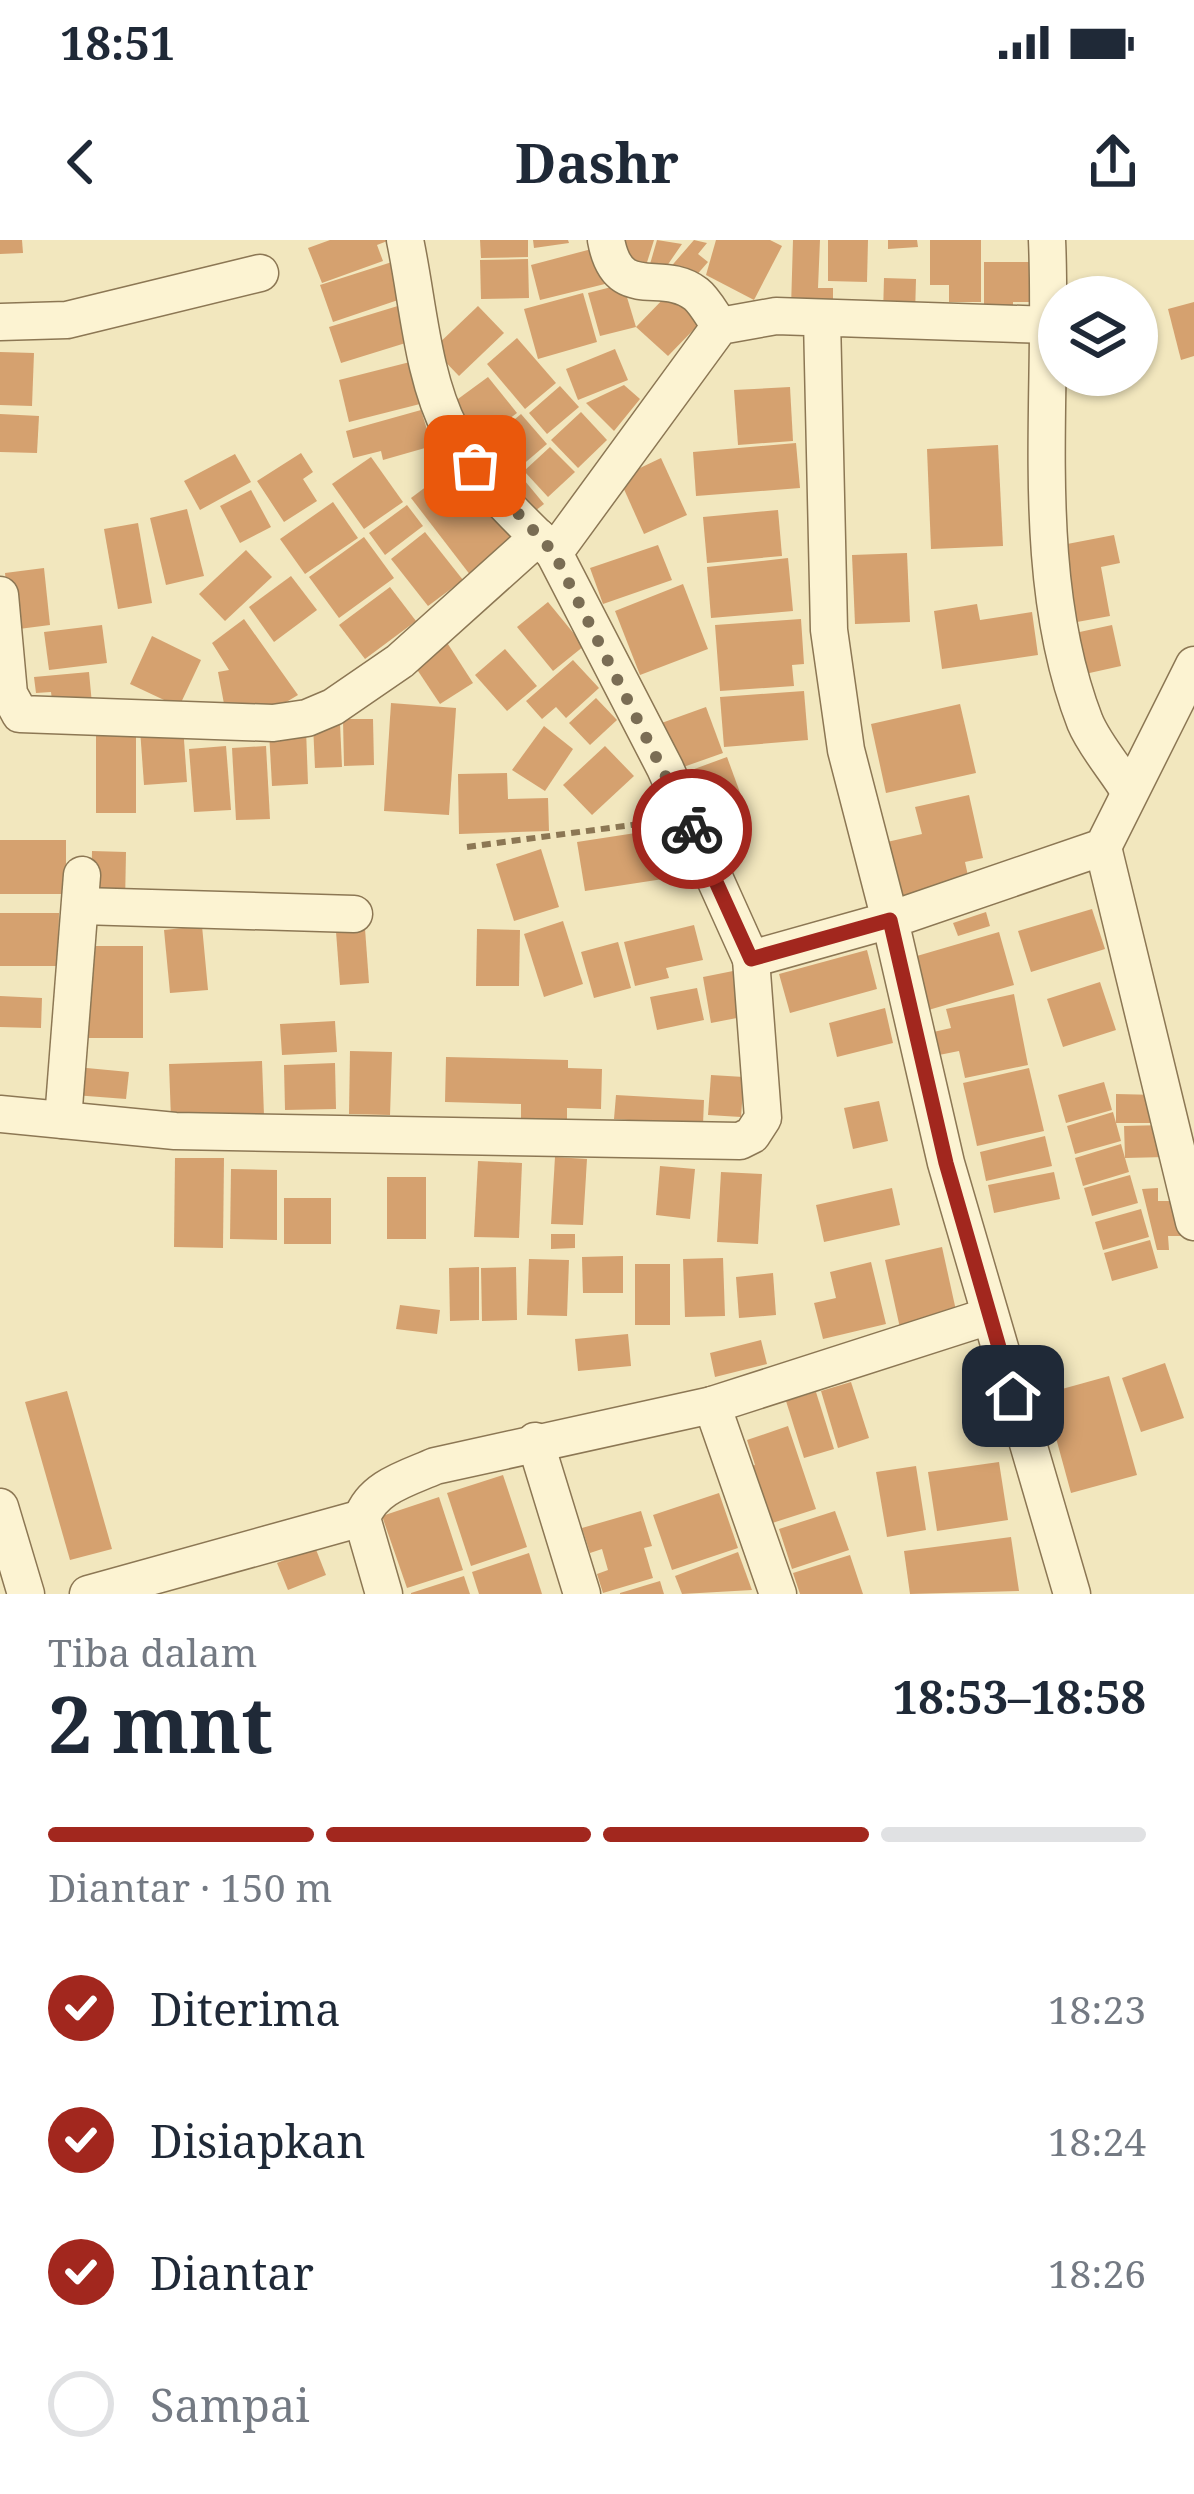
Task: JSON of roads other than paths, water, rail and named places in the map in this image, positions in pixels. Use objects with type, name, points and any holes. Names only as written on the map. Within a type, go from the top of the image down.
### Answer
[{"type":"street","points":[[0,1114],[175,1131],[740,1141],[752,1135],[764,1118],[751,959],[686,818],[546,545],[452,433],[436,386],[405,240]]},
{"type":"street","points":[[606,240],[611,265],[621,274],[697,294],[720,326]]},
{"type":"street","points":[[1047,240],[1049,276]]},
{"type":"street","points":[[0,322],[68,320],[260,273]]},
{"type":"street","points":[[0,595],[9,694],[20,714],[273,723],[322,712],[400,661],[546,545],[720,326],[750,317],[1038,326]]},
{"type":"street","points":[[822,319],[829,630],[846,750],[946,1163],[1072,1594]]},
{"type":"street","points":[[1051,396],[1050,518],[1058,610],[1086,725],[1129,791]]},
{"type":"street","points":[[1194,665],[1103,847],[1194,1222]]},
{"type":"street","points":[[751,959],[890,920],[1103,847]]},
{"type":"street","points":[[63,1120],[81,891],[354,914]]},
{"type":"street","points":[[384,1594],[362,1518],[373,1497],[435,1466],[712,1405],[989,1316]]},
{"type":"street","points":[[712,1405],[778,1594]]},
{"type":"street","points":[[536,1441],[582,1594]]},
{"type":"street","points":[[0,1507],[26,1594]]},
{"type":"street","points":[[88,1594],[362,1518]]}]
